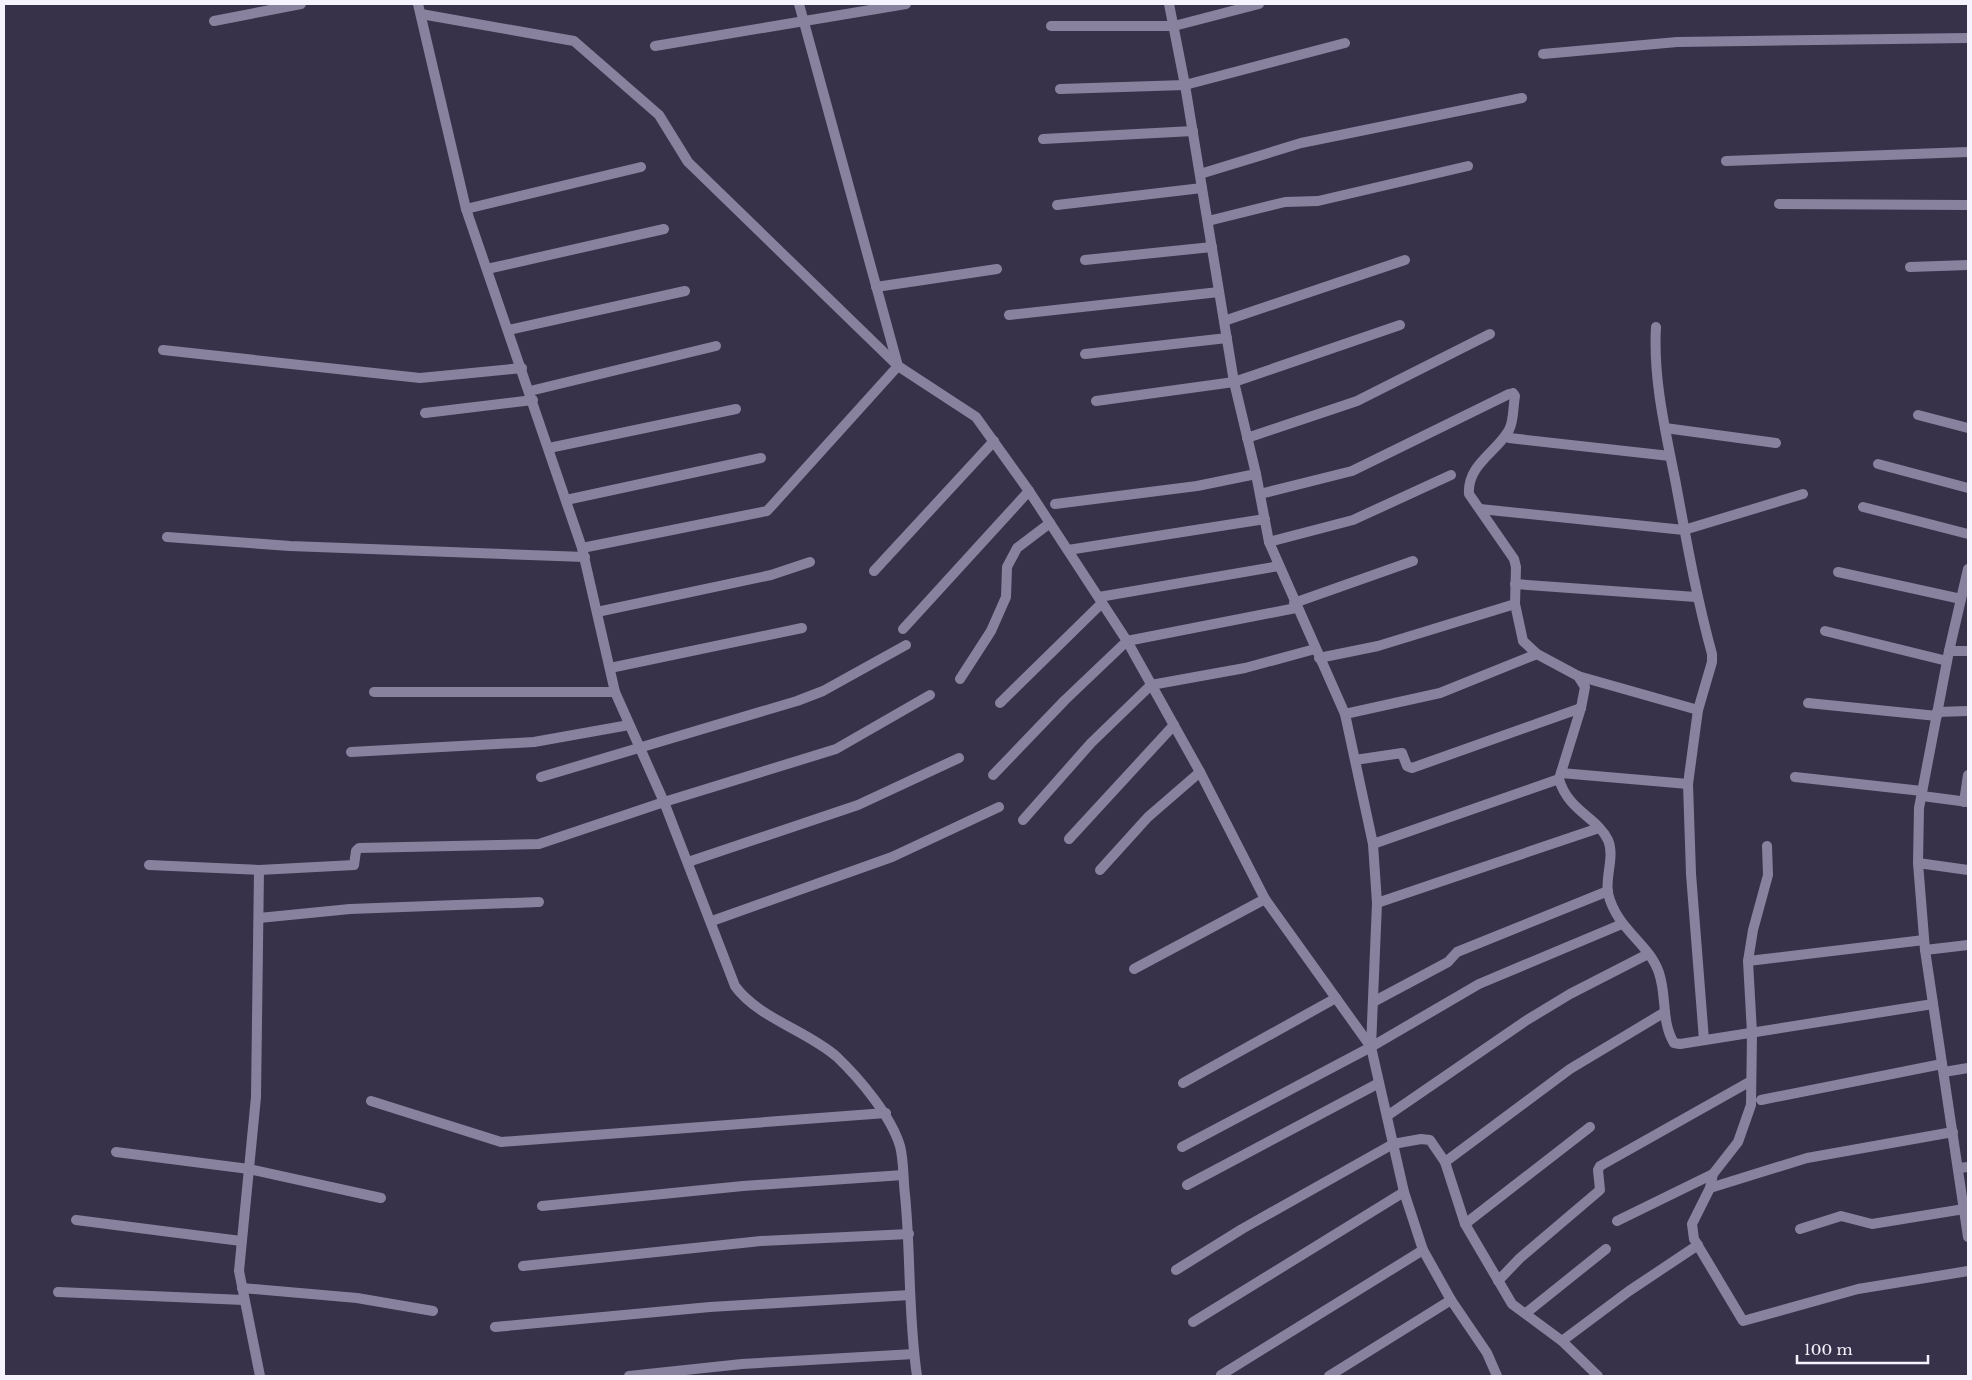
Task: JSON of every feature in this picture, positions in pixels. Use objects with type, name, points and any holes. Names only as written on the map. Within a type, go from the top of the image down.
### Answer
[{"type":"street","points":[[214,21],[301,4]]},
{"type":"street","points":[[798,4],[898,366]]},
{"type":"street","points":[[655,46],[906,4]]},
{"type":"street","points":[[1169,4],[1186,85],[1234,382],[1256,474],[1269,542],[1295,606],[1345,714],[1373,844],[1377,903],[1371,1047],[1404,1192],[1423,1250],[1451,1300],[1488,1353],[1497,1376]]},
{"type":"street","points":[[1051,26],[1174,26],[1259,4]]},
{"type":"street","points":[[917,1376],[900,1146],[886,1113],[836,1056],[741,994],[735,986],[712,922],[664,802],[615,692],[584,553],[532,395],[466,209],[419,9],[574,41],[659,115],[688,162],[898,366],[976,417],[1029,491],[1127,642],[1200,772],[1265,899],[1371,1047]]},
{"type":"street","points":[[1544,54],[1677,42],[1968,38]]},
{"type":"street","points":[[1060,89],[1186,85],[1345,42]]},
{"type":"street","points":[[1200,174],[1301,143],[1522,98]]},
{"type":"street","points":[[1043,139],[1193,131]]},
{"type":"street","points":[[1726,161],[1968,152]]},
{"type":"street","points":[[1208,220],[1285,202],[1318,201],[1468,166]]},
{"type":"street","points":[[466,209],[641,167]]},
{"type":"street","points":[[1057,205],[1202,188]]},
{"type":"street","points":[[1779,204],[1968,205]]},
{"type":"street","points":[[487,269],[664,229]]},
{"type":"street","points":[[1085,260],[1212,247]]},
{"type":"street","points":[[1224,321],[1405,260]]},
{"type":"street","points":[[1910,267],[1968,265]]},
{"type":"street","points":[[876,287],[997,269]]},
{"type":"street","points":[[508,330],[685,290]]},
{"type":"street","points":[[1009,315],[1219,292]]},
{"type":"street","points":[[1096,401],[1234,382],[1400,325]]},
{"type":"street","points":[[1656,328],[1654,354],[1665,428],[1696,597],[1712,654],[1712,662],[1698,710],[1688,784],[1691,874],[1704,1040]]},
{"type":"street","points":[[1248,438],[1357,401],[1490,334]]},
{"type":"street","points":[[1085,354],[1227,338]]},
{"type":"street","points":[[425,413],[532,395],[716,346]]},
{"type":"street","points":[[163,350],[420,378],[522,368]]},
{"type":"street","points":[[167,537],[290,546],[584,553],[767,512],[898,366]]},
{"type":"street","points":[[1260,494],[1352,471],[1511,394],[1515,396],[1510,428],[1474,471],[1469,483],[1469,494],[1514,559],[1516,567],[1515,604],[1524,641],[1537,654],[1578,676],[1698,710]]},
{"type":"street","points":[[549,448],[736,409]]},
{"type":"street","points":[[1918,415],[1968,428]]},
{"type":"street","points":[[1665,428],[1776,443]]},
{"type":"street","points":[[1509,438],[1670,456]]},
{"type":"street","points":[[874,571],[994,441]]},
{"type":"street","points":[[566,500],[761,458]]},
{"type":"street","points":[[1878,464],[1968,488]]},
{"type":"street","points":[[1055,504],[1196,486],[1256,474]]},
{"type":"street","points":[[1269,542],[1353,520],[1451,475]]},
{"type":"street","points":[[903,629],[1029,491]]},
{"type":"street","points":[[1480,509],[1684,530],[1803,494]]},
{"type":"street","points":[[1863,508],[1968,534]]},
{"type":"street","points":[[1068,550],[1264,519]]},
{"type":"street","points":[[960,679],[991,631],[1006,598],[1008,567],[1018,548],[1050,523]]},
{"type":"street","points":[[993,775],[1065,700],[1127,642],[1295,606],[1412,561]]},
{"type":"street","points":[[597,612],[771,574],[810,562]]},
{"type":"street","points":[[1000,703],[1101,600],[1278,566]]},
{"type":"street","points":[[1968,569],[1966,589],[1961,599],[1948,656],[1922,793],[1918,862],[1925,945],[1933,1004],[1952,1132],[1963,1167],[1968,1237]]},
{"type":"street","points":[[1838,572],[1961,599]]},
{"type":"street","points":[[1515,584],[1696,597]]},
{"type":"street","points":[[1023,820],[1091,743],[1151,685],[1317,654],[1378,646],[1515,604]]},
{"type":"street","points":[[610,668],[802,628]]},
{"type":"street","points":[[1825,631],[1948,656],[1968,651]]},
{"type":"street","points":[[541,777],[797,701],[822,691],[906,645]]},
{"type":"street","points":[[1345,714],[1440,693],[1537,654]]},
{"type":"street","points":[[1578,676],[1585,687],[1581,708],[1560,776],[1575,808],[1599,828],[1610,846],[1608,891],[1622,924],[1648,954],[1660,974],[1668,1033],[1674,1043],[1680,1044],[1933,1004]]},
{"type":"street","points":[[374,692],[615,692]]},
{"type":"street","points":[[149,865],[259,870],[354,865],[356,851],[359,848],[539,844],[664,802],[836,749],[930,695]]},
{"type":"street","points":[[1808,703],[1937,714],[1968,712]]},
{"type":"street","points":[[1354,760],[1402,753],[1407,766],[1412,768],[1581,708]]},
{"type":"street","points":[[351,752],[534,742],[629,725]]},
{"type":"street","points":[[1069,839],[1174,726]]},
{"type":"street","points":[[688,862],[858,805],[959,758]]},
{"type":"street","points":[[1100,870],[1148,817],[1200,772]]},
{"type":"street","points":[[1795,776],[1922,793],[1966,802],[1968,775]]},
{"type":"street","points":[[1373,844],[1560,776],[1688,784]]},
{"type":"street","points":[[712,922],[892,857],[999,807]]},
{"type":"street","points":[[1377,903],[1599,828]]},
{"type":"street","points":[[1766,846],[1768,875],[1753,930],[1748,961],[1752,1033],[1751,1105],[1738,1142],[1713,1174],[1710,1188],[1692,1224],[1694,1240],[1743,1321],[1858,1290],[1968,1271]]},
{"type":"street","points":[[1918,862],[1968,870]]},
{"type":"street","points":[[259,870],[256,1097],[239,1271],[260,1376]]},
{"type":"street","points":[[1373,1002],[1448,962],[1457,952],[1608,891]]},
{"type":"street","points":[[1134,969],[1265,899]]},
{"type":"street","points":[[259,918],[350,909],[539,902]]},
{"type":"street","points":[[1182,1147],[1371,1047],[1479,984],[1622,924]]},
{"type":"street","points":[[1748,961],[1925,945],[1968,945]]},
{"type":"street","points":[[1387,1116],[1527,1020],[1570,994],[1648,954]]},
{"type":"street","points":[[1183,1083],[1336,998]]},
{"type":"street","points":[[1445,1162],[1570,1069],[1665,1012]]},
{"type":"street","points":[[1761,1100],[1943,1068],[1968,1068]]},
{"type":"street","points":[[1498,1281],[1520,1258],[1600,1190],[1599,1168],[1751,1081]]},
{"type":"street","points":[[1187,1185],[1379,1083]]},
{"type":"street","points":[[371,1101],[502,1142],[886,1113]]},
{"type":"street","points":[[1465,1224],[1590,1127]]},
{"type":"street","points":[[1710,1188],[1807,1158],[1952,1132]]},
{"type":"street","points":[[1176,1270],[1242,1229],[1393,1144],[1421,1139],[1430,1140],[1445,1162],[1465,1224],[1512,1304],[1562,1341],[1598,1376]]},
{"type":"street","points":[[116,1152],[249,1168],[381,1198]]},
{"type":"street","points":[[1617,1221],[1713,1174]]},
{"type":"street","points":[[542,1206],[743,1186],[903,1175]]},
{"type":"street","points":[[1193,1322],[1404,1192]]},
{"type":"street","points":[[1800,1229],[1841,1216],[1872,1224],[1966,1214]]},
{"type":"street","points":[[76,1220],[241,1241]]},
{"type":"street","points":[[523,1266],[761,1241],[908,1234]]},
{"type":"street","points":[[1562,1341],[1629,1291],[1698,1245]]},
{"type":"street","points":[[1526,1313],[1606,1249]]},
{"type":"street","points":[[1221,1375],[1423,1250]]},
{"type":"street","points":[[242,1288],[357,1298],[434,1311]]},
{"type":"street","points":[[58,1292],[244,1300]]},
{"type":"street","points":[[495,1328],[710,1306],[910,1295]]},
{"type":"street","points":[[1329,1376],[1451,1300]]},
{"type":"street","points":[[629,1376],[742,1364],[914,1354]]}]
